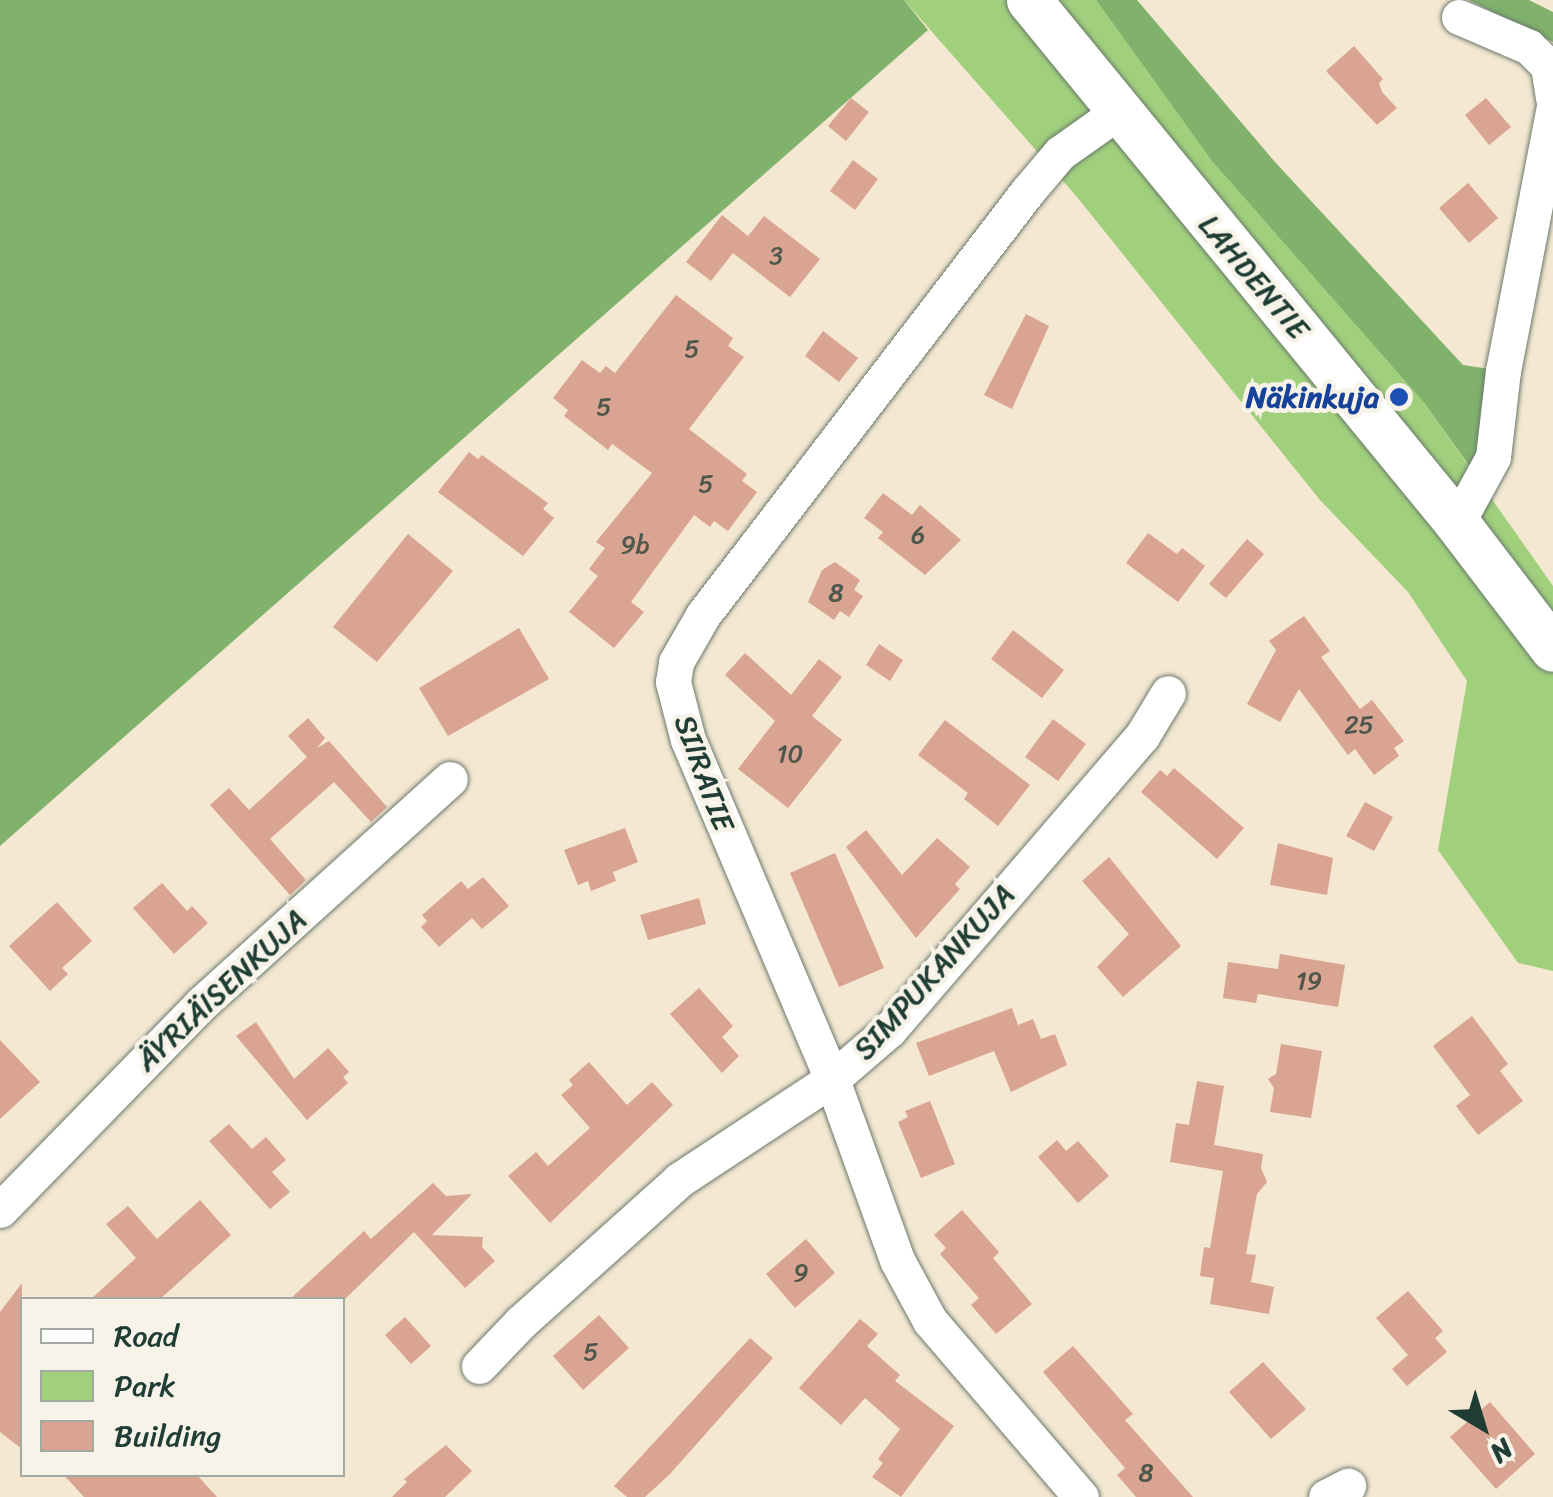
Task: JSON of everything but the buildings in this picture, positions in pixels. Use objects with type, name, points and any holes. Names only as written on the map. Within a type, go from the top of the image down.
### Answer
[{"type":"main road","name":"LAHDENTIE","points":[[1029,0],[1457,523],[1553,649]]},
{"type":"street","points":[[1459,18],[1529,47],[1548,66],[1553,99]]},
{"type":"street","points":[[1457,523],[1492,457],[1503,371],[1553,110]]},
{"type":"street","name":"SIIRATIE","points":[[1081,1497],[920,1306],[896,1260],[832,1079],[688,740],[673,682],[676,662],[703,614],[1027,192],[1060,153],[1118,112]]},
{"type":"street","name":"SIMPUKANKUJA","points":[[479,1366],[521,1322],[679,1180],[832,1079],[906,1009],[1142,736],[1168,692]]},
{"type":"street","name":"ÄYRIÄISENKUJA","points":[[0,1210],[202,1003],[450,779]]},
{"type":"green space","points":[[0,0],[904,0],[928,30],[0,846]]},
{"type":"green space","points":[[904,0],[1096,0],[1211,160],[1425,404],[1553,586],[1553,971],[1518,963],[1438,850],[1467,681],[1408,592],[1320,500],[1077,197]]},
{"type":"green space","points":[[1096,0],[1137,0],[1275,162],[1463,365],[1503,371],[1480,481],[1425,404],[1211,160]]},
{"type":"green space","points":[[1469,0],[1529,0],[1553,12],[1553,42]]},
{"type":"place","name":"Näkinkuja","points":[[1399,397]]}]
